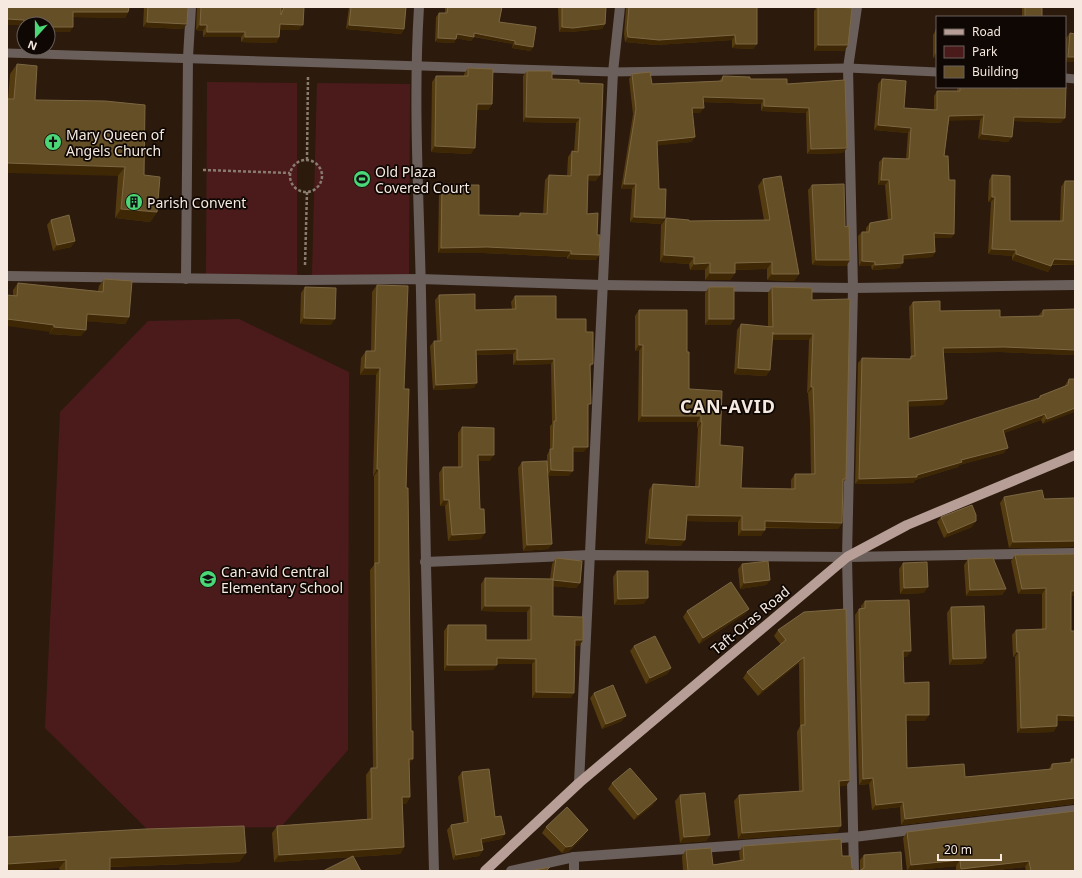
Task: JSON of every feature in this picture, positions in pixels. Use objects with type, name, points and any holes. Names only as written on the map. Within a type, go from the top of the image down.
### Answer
[{"type":"main road","name":"Taft-Oras Road","points":[[485,871],[579,783],[847,557],[907,525],[1075,455]]},
{"type":"street","points":[[186,279],[188,57],[191,7]]},
{"type":"street","points":[[419,7],[415,65],[421,279],[425,562],[434,871]]},
{"type":"street","points":[[579,783],[613,72],[620,7]]},
{"type":"street","points":[[854,871],[847,557],[853,288],[848,68],[857,7]]},
{"type":"street","points":[[7,276],[304,280],[421,279],[602,284],[853,288],[1075,285]]},
{"type":"street","points":[[425,562],[590,555],[847,557],[1075,553]]},
{"type":"street","points":[[511,871],[574,857],[854,837],[1075,810]]},
{"type":"street","points":[[574,857],[574,871]]},
{"type":"lane","points":[[7,53],[188,57],[613,72],[848,68],[936,72]]},
{"type":"path","points":[[307,160],[308,62]]},
{"type":"path","points":[[307,160],[314,162],[320,168],[323,175],[317,189],[302,192],[295,188],[291,181],[290,173],[293,166],[299,161],[307,160]]},
{"type":"path","points":[[187,169],[290,173]]},
{"type":"path","points":[[304,280],[307,192]]},
{"type":"green space","points":[[207,82],[297,83],[297,277],[206,276]]},
{"type":"green space","name":"Old Plaza Covered Court","points":[[317,83],[410,84],[409,279],[312,275]]},
{"type":"green space","points":[[239,319],[349,372],[348,750],[281,827],[147,829],[45,728],[60,412],[148,321]]},
{"type":"building","points":[[7,7],[129,7],[128,12],[73,12],[73,27],[56,27],[56,16],[16,16],[16,20],[7,19]]},
{"type":"building","points":[[148,7],[188,7],[187,24],[147,22]]},
{"type":"building","points":[[201,7],[281,7],[281,15],[284,7],[304,7],[303,25],[280,24],[279,37],[245,37],[245,32],[207,32],[207,25],[200,25]]},
{"type":"building","points":[[351,7],[406,7],[404,29],[349,25]]},
{"type":"building","points":[[448,7],[502,7],[499,22],[536,27],[533,47],[515,44],[515,41],[474,33],[474,37],[457,34],[456,39],[438,38],[439,13],[447,13]]},
{"type":"building","points":[[562,7],[606,7],[605,24],[573,28],[562,27]]},
{"type":"building","points":[[629,7],[757,7],[757,44],[736,44],[735,35],[659,40],[628,37],[627,29]]},
{"type":"building","points":[[818,7],[852,8],[848,45],[818,45]]},
{"type":"building","points":[[1025,7],[1042,7],[1042,16],[1025,16]]},
{"type":"building","points":[[1070,33],[1075,34],[1075,57],[1068,57]]},
{"type":"building","points":[[17,64],[37,66],[35,100],[105,101],[145,105],[144,175],[160,177],[157,212],[121,209],[125,167],[7,163],[7,99],[14,99]]},
{"type":"building","points":[[468,68],[493,69],[492,104],[477,104],[475,148],[435,146],[436,76],[468,76]]},
{"type":"building","points":[[527,71],[552,71],[552,79],[579,80],[579,83],[603,84],[600,175],[588,175],[587,214],[598,213],[597,235],[600,235],[599,255],[571,254],[571,251],[487,247],[441,248],[442,185],[479,185],[479,215],[520,216],[520,213],[547,214],[549,175],[571,176],[572,151],[578,152],[580,118],[526,117]]},
{"type":"building","points":[[650,72],[652,84],[722,81],[723,76],[750,77],[750,79],[787,79],[787,84],[845,80],[847,148],[811,149],[809,108],[764,106],[764,99],[703,97],[704,108],[692,108],[695,137],[657,141],[659,189],[666,189],[665,218],[634,217],[636,184],[624,184],[636,109],[632,74]]},
{"type":"building","points":[[882,79],[906,81],[904,108],[937,110],[937,91],[960,91],[960,88],[1066,88],[1065,118],[1014,117],[1012,137],[982,134],[984,115],[949,116],[944,156],[948,156],[949,180],[955,180],[954,234],[934,233],[935,252],[903,255],[903,263],[875,265],[875,262],[862,261],[862,232],[869,232],[870,223],[892,219],[889,180],[881,180],[883,158],[909,159],[911,128],[878,125]]},
{"type":"building","points":[[992,175],[1010,176],[1010,221],[1063,221],[1065,181],[1075,181],[1075,260],[1054,259],[1051,266],[1016,254],[1016,250],[992,249],[995,197],[992,197]]},
{"type":"building","points":[[781,176],[799,274],[772,274],[772,262],[735,263],[735,273],[710,273],[710,263],[694,264],[694,257],[664,255],[666,218],[689,221],[770,220],[763,179]]},
{"type":"building","points":[[844,184],[845,227],[849,226],[850,260],[816,260],[812,185]]},
{"type":"building","points":[[69,215],[75,241],[57,245],[51,220]]},
{"type":"building","points":[[104,279],[132,281],[129,317],[87,314],[86,330],[54,327],[54,325],[7,319],[7,295],[17,296],[18,283],[103,292]]},
{"type":"building","points":[[377,285],[408,286],[404,389],[409,389],[406,488],[408,488],[411,731],[413,731],[413,759],[409,759],[410,797],[402,797],[404,847],[279,855],[277,826],[372,819],[371,768],[377,768],[375,563],[379,563],[379,469],[377,469],[380,368],[365,368],[366,351],[375,351]]},
{"type":"building","points":[[305,287],[336,288],[335,319],[304,318]]},
{"type":"building","points":[[709,287],[734,287],[734,319],[709,319]]},
{"type":"building","points":[[772,287],[812,288],[812,300],[850,299],[846,479],[843,479],[842,523],[765,521],[765,530],[742,530],[742,516],[687,515],[685,540],[649,538],[653,484],[699,487],[702,422],[701,416],[642,416],[643,345],[639,345],[639,310],[687,310],[689,389],[722,391],[720,445],[743,447],[741,488],[795,489],[795,474],[815,474],[813,387],[811,387],[813,334],[773,334],[773,332],[770,370],[738,368],[741,324],[773,327]]},
{"type":"building","points":[[475,294],[475,310],[516,309],[515,296],[556,296],[556,319],[586,319],[586,332],[593,332],[593,364],[590,364],[591,404],[588,404],[588,447],[573,447],[573,471],[551,470],[550,449],[553,449],[554,421],[556,421],[554,359],[517,360],[517,349],[476,350],[477,383],[436,385],[434,341],[441,341],[439,295]]},
{"type":"building","points":[[940,301],[940,311],[1000,310],[1000,317],[1043,316],[1043,310],[1075,309],[1075,350],[1004,347],[943,348],[947,399],[908,401],[909,439],[1040,398],[1040,396],[1068,385],[1069,379],[1075,379],[1075,408],[1047,419],[1045,414],[1003,430],[1008,448],[961,460],[962,462],[917,475],[917,477],[859,479],[862,358],[911,359],[911,356],[915,356],[913,302]]},
{"type":"building","points":[[462,427],[494,428],[494,455],[478,455],[480,509],[484,509],[485,533],[452,535],[449,500],[444,500],[443,467],[462,467]]},
{"type":"building","points":[[547,461],[552,544],[527,545],[522,462]]},
{"type":"building","points":[[1042,490],[1044,499],[1075,498],[1075,541],[1013,542],[1004,497]]},
{"type":"building","points":[[972,505],[976,515],[976,521],[948,533],[941,517]]},
{"type":"building","points":[[1075,554],[1075,591],[1071,591],[1071,631],[1075,631],[1075,716],[1057,715],[1057,726],[1021,728],[1019,652],[1017,652],[1016,630],[1046,629],[1046,588],[1022,589],[1015,555]]},
{"type":"building","points":[[556,558],[582,561],[580,583],[553,580]]},
{"type":"building","points":[[993,558],[1006,589],[970,590],[968,559]]},
{"type":"building","points":[[768,561],[770,580],[744,583],[742,564]]},
{"type":"building","points":[[927,562],[928,587],[904,588],[903,563]]},
{"type":"building","points":[[617,571],[648,571],[648,598],[618,599]]},
{"type":"building","points":[[485,578],[553,579],[553,616],[583,617],[583,640],[575,640],[574,693],[536,692],[536,659],[497,658],[497,665],[447,665],[448,625],[486,625],[486,640],[531,640],[531,606],[485,606]]},
{"type":"building","points":[[731,582],[749,609],[703,638],[687,611]]},
{"type":"building","points":[[909,600],[911,651],[903,651],[904,683],[929,682],[929,715],[906,715],[907,768],[964,764],[965,777],[1052,769],[1052,764],[1072,762],[1071,759],[1075,759],[1075,798],[905,819],[903,802],[876,805],[873,778],[863,779],[859,609],[865,608],[865,601]]},
{"type":"building","points":[[984,606],[986,658],[953,659],[951,607]]},
{"type":"building","points":[[846,609],[850,780],[839,781],[841,826],[742,833],[739,795],[803,791],[801,725],[805,725],[804,657],[763,690],[747,672],[786,640],[778,630],[804,612]]},
{"type":"building","points":[[655,636],[671,668],[650,678],[634,646]]},
{"type":"building","points":[[613,685],[626,716],[606,724],[594,693]]},
{"type":"building","points":[[630,768],[657,799],[638,815],[612,783]]},
{"type":"building","points":[[489,769],[495,817],[501,816],[505,834],[481,839],[483,850],[456,855],[451,825],[468,822],[462,772]]},
{"type":"building","points":[[705,793],[710,835],[684,837],[680,795]]},
{"type":"building","points":[[567,807],[588,830],[572,846],[566,847],[546,827]]},
{"type":"building","points":[[1075,811],[1075,871],[1031,871],[1029,861],[961,869],[960,860],[911,865],[907,832]]},
{"type":"building","points":[[244,826],[246,853],[110,858],[110,871],[66,871],[66,860],[7,864],[7,837],[146,829]]},
{"type":"building","points":[[841,839],[842,856],[851,856],[852,868],[856,871],[688,871],[686,850],[711,848],[713,865],[744,860],[743,846]]},
{"type":"building","points":[[901,852],[902,871],[859,871],[864,868],[864,855]]},
{"type":"building","points":[[353,856],[361,871],[323,871]]},
{"type":"building","points":[[550,867],[546,871],[530,871]]},
{"type":"place","name":"Mary Queen of Angels Church","points":[[53,142]]},
{"type":"place","name":"Old Plaza Covered Court","points":[[362,179]]},
{"type":"place","name":"Parish Convent","points":[[134,202]]},
{"type":"place","name":"Can-avid Central Elementary School","points":[[208,579]]},
{"type":"district","name":"CAN-AVID","points":[[728,406]]}]
